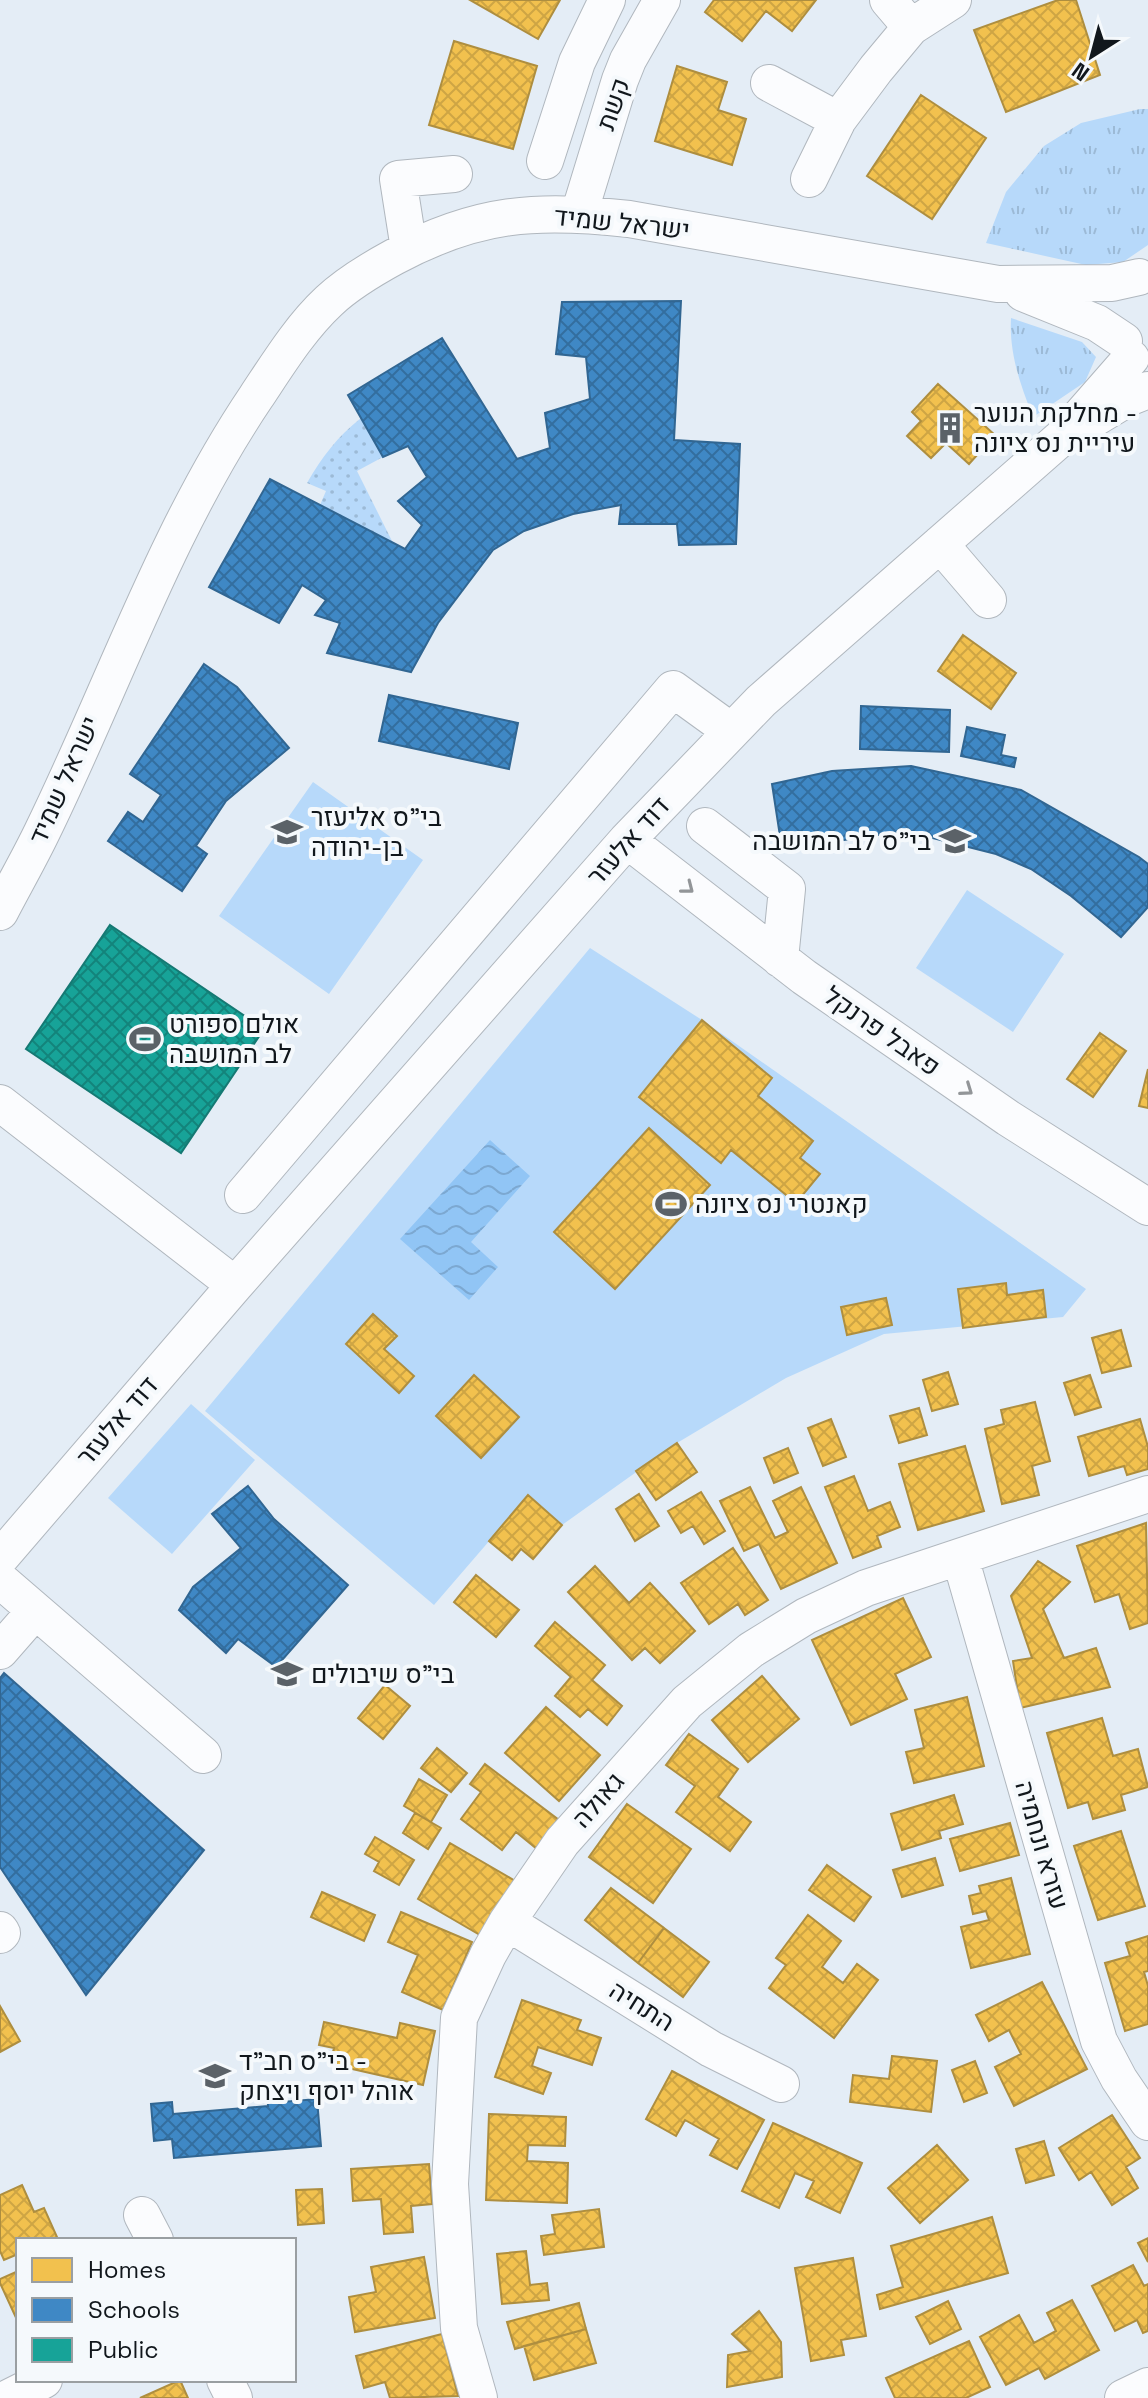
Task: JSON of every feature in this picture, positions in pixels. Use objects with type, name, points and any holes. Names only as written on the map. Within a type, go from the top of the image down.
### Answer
[{"type":"street","points":[[545,161],[577,62],[607,0]]},
{"type":"street","name":"קשת","points":[[579,214],[620,80],[662,0]]},
{"type":"street","points":[[888,0],[911,27]]},
{"type":"street","points":[[809,179],[838,120],[911,27],[953,0]]},
{"type":"street","points":[[577,62],[620,80]]},
{"type":"street","points":[[769,83],[838,120]]},
{"type":"street","points":[[409,249],[398,179],[454,174]]},
{"type":"street","name":"ישראל שמיד","points":[[0,912],[43,830],[124,645],[202,482],[280,362],[330,300],[372,269],[443,232],[479,221],[517,215],[579,214],[629,219],[998,284],[1097,323],[1135,359]]},
{"type":"street","points":[[1135,359],[1122,319],[1127,296],[1143,273]]},
{"type":"street","name":"ישראל שמיד","points":[[998,284],[1112,283],[1143,273]]},
{"type":"street","name":"דוד אלעזר","points":[[0,1558],[235,1285],[627,840],[761,701],[1061,438],[1135,359]]},
{"type":"street","name":"דוד אלעזר","points":[[1061,438],[1128,398],[1148,390]]},
{"type":"street","points":[[940,544],[988,600]]},
{"type":"street","name":"ישראל שמיד","points":[[0,865],[124,645]]},
{"type":"street","points":[[243,1195],[673,689],[731,731]]},
{"type":"street","points":[[705,826],[787,889],[780,959]]},
{"type":"street","name":"פאבל פרנקל","points":[[627,840],[780,959],[1008,1118],[1148,1207]]},
{"type":"street","points":[[366,1050],[407,1090]]},
{"type":"street","points":[[0,1103],[235,1285]]},
{"type":"street","name":"גאולה","points":[[479,2398],[459,2328],[450,2184],[459,2018],[507,1922],[562,1842],[697,1693],[751,1650],[806,1616],[866,1588],[1148,1494]]},
{"type":"street","name":"עזרא ונחמיה","points":[[960,1557],[1099,2041],[1119,2079],[1148,2122]]},
{"type":"street","points":[[0,1580],[203,1755]]},
{"type":"street","points":[[0,1651],[35,1611]]},
{"type":"street","name":"התחיה","points":[[507,1922],[711,2049],[781,2084]]},
{"type":"street","points":[[7,2390],[37,2382]]},
{"type":"street","points":[[1123,2398],[1148,2386]]},
{"type":"green space","points":[[1148,109],[1148,245],[1123,262],[1086,265],[986,243],[1006,192],[1044,146],[1081,123]]},
{"type":"green space","points":[[1011,318],[1082,342],[1096,357],[1085,382],[1033,417],[1016,368]]},
{"type":"green space","points":[[361,418],[383,457],[357,471],[393,543],[320,505],[326,491],[307,483],[331,448]]},
{"type":"green space","points":[[313,782],[423,860],[329,994],[219,916]]},
{"type":"green space","points":[[967,890],[1064,954],[1013,1032],[916,968]]},
{"type":"green space","name":"קאנטרי נס ציונה","points":[[590,948],[702,1020],[1086,1289],[1063,1317],[884,1334],[786,1378],[677,1443],[562,1525],[528,1496],[434,1605],[205,1411]]},
{"type":"green space","points":[[191,1404],[255,1460],[172,1554],[108,1498]]},
{"type":"water","points":[[490,1140],[530,1176],[471,1242],[498,1267],[469,1300],[400,1239]]},
{"type":"building: Homes","points":[[470,0],[560,0],[538,39]]},
{"type":"building: Homes","points":[[714,0],[816,0],[792,31],[766,11],[742,41],[705,12]]},
{"type":"building: Homes","points":[[1058,0],[1076,0],[1100,75],[1006,112],[974,30]]},
{"type":"building: Homes","points":[[454,41],[537,66],[513,149],[429,125]]},
{"type":"building: Homes","points":[[677,66],[727,82],[718,110],[746,119],[732,165],[655,141]]},
{"type":"building: Homes","points":[[921,95],[986,138],[932,219],[867,176]]},
{"type":"building: Homes","name":"מחלקת הנוער - עיריית נס ציונה","points":[[938,384],[995,435],[969,464],[946,443],[931,458],[907,436],[921,421],[912,412]]},
{"type":"building: Homes","points":[[963,635],[1016,673],[991,709],[938,671]]},
{"type":"building: Homes","points":[[702,1020],[772,1078],[758,1096],[813,1141],[800,1158],[820,1174],[796,1203],[731,1150],[721,1163],[639,1097]]},
{"type":"building: Homes","points":[[1100,1033],[1126,1051],[1093,1097],[1067,1079]]},
{"type":"building: Homes","points":[[1148,1069],[1148,1108],[1139,1106]]},
{"type":"building: Homes","points":[[649,1128],[710,1185],[615,1289],[554,1232]]},
{"type":"building: Homes","points":[[1006,1283],[1007,1295],[1043,1290],[1046,1317],[963,1328],[958,1289]]},
{"type":"building: Homes","points":[[886,1298],[892,1325],[847,1335],[841,1307]]},
{"type":"building: Homes","points":[[373,1314],[397,1336],[384,1349],[414,1376],[399,1393],[346,1344]]},
{"type":"building: Homes","points":[[1121,1330],[1131,1366],[1102,1373],[1092,1338]]},
{"type":"building: Homes","points":[[948,1372],[958,1404],[932,1411],[923,1380]]},
{"type":"building: Homes","points":[[474,1375],[519,1417],[481,1458],[436,1416]]},
{"type":"building: Homes","points":[[1090,1375],[1101,1407],[1075,1415],[1064,1383]]},
{"type":"building: Homes","points":[[1035,1402],[1050,1461],[1032,1466],[1039,1495],[1002,1504],[985,1429],[1004,1424],[1001,1410]]},
{"type":"building: Homes","points":[[919,1408],[927,1435],[899,1443],[890,1416]]},
{"type":"building: Homes","points":[[831,1419],[846,1457],[823,1466],[808,1428]]},
{"type":"building: Homes","points":[[1140,1419],[1148,1447],[1148,1469],[1127,1475],[1124,1466],[1089,1476],[1078,1437]]},
{"type":"building: Homes","points":[[677,1443],[697,1472],[656,1500],[636,1471]]},
{"type":"building: Homes","points":[[965,1446],[984,1511],[918,1530],[899,1464]]},
{"type":"building: Homes","points":[[788,1448],[798,1473],[774,1483],[764,1458]]},
{"type":"building: Homes","points":[[854,1476],[868,1511],[890,1502],[900,1527],[877,1536],[881,1547],[853,1558],[825,1487]]},
{"type":"building: Homes","points":[[750,1487],[775,1538],[788,1532],[773,1501],[801,1487],[837,1563],[781,1589],[759,1544],[744,1551],[720,1501]]},
{"type":"building: Homes","points":[[701,1492],[725,1531],[704,1544],[693,1526],[681,1533],[668,1511]]},
{"type":"building: Homes","points":[[639,1494],[659,1526],[635,1541],[616,1509]]},
{"type":"building: Homes","points":[[528,1495],[562,1525],[533,1559],[521,1549],[512,1560],[489,1541]]},
{"type":"building: Homes","points":[[1146,1523],[1148,1623],[1130,1629],[1119,1594],[1095,1602],[1077,1546]]},
{"type":"building: Homes","points":[[733,1548],[768,1600],[745,1615],[738,1604],[709,1624],[681,1583]]},
{"type":"building: Homes","points":[[1038,1561],[1070,1582],[1043,1609],[1064,1658],[1096,1648],[1110,1687],[1020,1708],[1013,1661],[1032,1658],[1011,1596]]},
{"type":"building: Homes","points":[[595,1566],[629,1603],[650,1583],[695,1631],[660,1663],[645,1648],[632,1660],[568,1592]]},
{"type":"building: Homes","points":[[476,1575],[519,1610],[496,1637],[454,1602]]},
{"type":"building: Homes","points":[[903,1598],[931,1657],[895,1674],[907,1699],[851,1725],[812,1640]]},
{"type":"building: Homes","points":[[555,1622],[605,1665],[592,1680],[622,1706],[607,1725],[588,1709],[580,1717],[555,1696],[571,1677],[535,1646]]},
{"type":"building: Homes","points":[[762,1676],[799,1719],[748,1762],[712,1720]]},
{"type":"building: Homes","points":[[385,1685],[410,1706],[383,1739],[358,1718]]},
{"type":"building: Homes","points":[[967,1697],[984,1766],[914,1783],[906,1752],[924,1748],[915,1710]]},
{"type":"building: Homes","points":[[546,1707],[600,1755],[559,1801],[505,1753]]},
{"type":"building: Homes","points":[[1102,1718],[1113,1756],[1138,1749],[1148,1787],[1121,1795],[1125,1810],[1093,1819],[1088,1802],[1068,1808],[1047,1733]]},
{"type":"building: Homes","points":[[689,1734],[738,1769],[718,1797],[751,1822],[730,1851],[676,1812],[695,1786],[666,1765]]},
{"type":"building: Homes","points":[[437,1748],[467,1773],[451,1792],[421,1768]]},
{"type":"building: Homes","points":[[485,1764],[559,1820],[537,1849],[516,1832],[502,1850],[461,1819],[481,1792],[470,1784]]},
{"type":"building: Homes","points":[[419,1779],[447,1795],[431,1822],[404,1806]]},
{"type":"building: Homes","points":[[954,1795],[963,1824],[939,1831],[941,1838],[902,1850],[891,1814]]},
{"type":"building: Homes","points":[[627,1804],[691,1849],[653,1903],[589,1857]]},
{"type":"building: Homes","points":[[415,1813],[441,1828],[428,1849],[403,1833]]},
{"type":"building: Homes","points":[[1010,1823],[1019,1855],[960,1871],[950,1839]]},
{"type":"building: Homes","points":[[1121,1831],[1145,1906],[1098,1920],[1074,1846]]},
{"type":"building: Homes","points":[[375,1837],[414,1860],[399,1885],[374,1871],[379,1862],[365,1854]]},
{"type":"building: Homes","points":[[450,1843],[517,1882],[485,1938],[418,1899]]},
{"type":"building: Homes","points":[[935,1858],[943,1885],[902,1897],[893,1870]]},
{"type":"building: Homes","points":[[827,1865],[871,1897],[854,1921],[809,1890]]},
{"type":"building: Homes","points":[[1011,1878],[1030,1954],[971,1968],[961,1927],[989,1920],[986,1911],[973,1914],[969,1896],[981,1893],[979,1886]]},
{"type":"building: Homes","points":[[611,1888],[664,1928],[638,1963],[585,1920]]},
{"type":"building: Homes","points":[[322,1892],[375,1915],[364,1941],[311,1917]]},
{"type":"building: Homes","points":[[401,1912],[472,1942],[443,2010],[402,1992],[418,1955],[388,1942]]},
{"type":"building: Homes","points":[[808,1915],[841,1941],[822,1967],[843,1983],[857,1964],[878,1980],[834,2038],[769,1988],[786,1965],[776,1958]]},
{"type":"building: Homes","points":[[664,1928],[709,1962],[683,1997],[638,1963]]},
{"type":"building: Homes","points":[[1148,1936],[1148,1971],[1144,1972],[1148,1986],[1148,2024],[1125,2031],[1105,1963],[1130,1956],[1126,1943]]},
{"type":"building: Homes","points":[[1042,1982],[1087,2069],[1014,2106],[995,2067],[1021,2054],[1009,2030],[989,2041],[976,2015]]},
{"type":"building: Homes","points":[[522,2000],[581,2020],[577,2030],[601,2038],[592,2065],[538,2047],[532,2066],[551,2073],[543,2094],[495,2077]]},
{"type":"building: Homes","points":[[0,2006],[20,2041],[0,2052]]},
{"type":"building: Homes","points":[[324,2022],[397,2038],[400,2023],[435,2031],[423,2085],[330,2064],[334,2048],[319,2045]]},
{"type":"building: Homes","points":[[892,2056],[937,2061],[931,2112],[850,2102],[853,2075],[889,2079]]},
{"type":"building: Homes","points":[[975,2061],[987,2093],[964,2102],[952,2070]]},
{"type":"building: Homes","points":[[672,2071],[764,2120],[737,2169],[710,2155],[719,2139],[685,2120],[676,2136],[646,2119]]},
{"type":"building: Homes","points":[[489,2114],[566,2117],[565,2146],[528,2145],[527,2161],[568,2163],[567,2203],[486,2200]]},
{"type":"building: Homes","points":[[1112,2115],[1140,2158],[1126,2167],[1138,2188],[1112,2205],[1091,2172],[1079,2180],[1059,2148]]},
{"type":"building: Homes","points":[[773,2123],[862,2163],[840,2213],[806,2197],[814,2181],[795,2173],[779,2208],[742,2191]]},
{"type":"building: Homes","points":[[1044,2141],[1054,2175],[1026,2183],[1016,2149]]},
{"type":"building: Homes","points":[[937,2145],[968,2180],[920,2223],[888,2188]]},
{"type":"building: Homes","points":[[429,2164],[432,2204],[411,2206],[413,2232],[384,2234],[381,2199],[353,2201],[351,2169]]},
{"type":"building: Homes","points":[[22,2185],[34,2212],[44,2208],[57,2237],[16,2238],[16,2255],[4,2260],[0,2251],[0,2195]]},
{"type":"building: Homes","points":[[322,2189],[324,2223],[298,2225],[296,2190]]},
{"type":"building: Homes","points":[[599,2209],[604,2247],[544,2255],[541,2236],[555,2234],[552,2215]]},
{"type":"building: Homes","points":[[992,2217],[1008,2273],[880,2309],[877,2295],[903,2287],[891,2246]]},
{"type":"building: Homes","points":[[1148,2238],[1148,2262],[1138,2243]]},
{"type":"building: Homes","points":[[526,2251],[530,2285],[547,2283],[549,2300],[502,2304],[497,2254]]},
{"type":"building: Homes","points":[[424,2257],[435,2318],[355,2332],[349,2297],[376,2292],[371,2267]]},
{"type":"building: Homes","points":[[853,2258],[866,2336],[841,2340],[844,2355],[811,2361],[795,2268]]},
{"type":"building: Homes","points":[[1133,2265],[1144,2286],[1148,2284],[1148,2331],[1143,2333],[1137,2320],[1115,2331],[1092,2286]]},
{"type":"building: Homes","points":[[16,2272],[16,2318],[0,2283],[0,2279]]},
{"type":"building: Homes","points":[[1072,2300],[1099,2350],[1045,2379],[1039,2368],[1006,2385],[980,2337],[1019,2315],[1034,2343],[1056,2331],[1047,2313]]},
{"type":"building: Homes","points":[[948,2301],[961,2329],[930,2344],[916,2317]]},
{"type":"building: Homes","points":[[579,2303],[586,2329],[515,2349],[507,2322]]},
{"type":"building: Homes","points":[[759,2311],[781,2342],[782,2377],[727,2387],[728,2355],[750,2351],[732,2334]]},
{"type":"building: Homes","points":[[586,2329],[596,2363],[534,2380],[524,2346]]},
{"type":"building: Homes","points":[[442,2334],[458,2396],[390,2398],[385,2382],[364,2388],[356,2356]]},
{"type":"building: Homes","points":[[969,2341],[990,2387],[966,2398],[895,2398],[886,2378]]},
{"type":"building: Homes","points":[[181,2382],[188,2398],[140,2398]]},
{"type":"building: Schools","points":[[681,301],[674,440],[740,444],[736,544],[679,545],[677,524],[619,524],[621,505],[573,514],[524,531],[493,550],[438,623],[411,672],[327,653],[340,623],[315,615],[326,600],[302,585],[279,623],[209,587],[270,479],[405,549],[422,525],[398,501],[427,477],[408,446],[383,457],[348,395],[442,338],[517,459],[550,448],[545,413],[590,399],[586,357],[556,354],[562,302]]},
{"type":"building: Schools","points":[[204,664],[237,687],[289,748],[226,801],[196,846],[207,854],[182,891],[108,841],[128,812],[143,822],[161,795],[130,774]]},
{"type":"building: Schools","points":[[389,695],[518,723],[509,769],[379,741]]},
{"type":"building: Schools","points":[[861,706],[950,710],[949,752],[860,749]]},
{"type":"building: Schools","points":[[967,727],[1005,735],[1001,755],[1016,758],[1014,767],[961,756]]},
{"type":"building: Schools","points":[[911,766],[1021,790],[1139,857],[1148,864],[1148,907],[1121,937],[1071,896],[1031,869],[996,854],[905,831],[782,849],[772,784],[832,771]]},
{"type":"building: Schools","points":[[248,1486],[274,1519],[348,1585],[276,1667],[238,1639],[226,1653],[179,1610],[193,1587],[241,1548],[212,1514]]},
{"type":"building: Schools","points":[[4,1673],[204,1850],[86,1995],[0,1867],[0,1678]]},
{"type":"building: Schools","points":[[280,2087],[282,2102],[317,2099],[321,2146],[174,2158],[172,2139],[154,2141],[151,2104],[172,2102],[173,2114],[268,2106],[267,2088]]},
{"type":"building: Public","name":"אולם ספורט לב המושבה","points":[[110,925],[264,1029],[181,1153],[26,1049]]},
{"type":"place","name":"מחלקת הנוער - עיריית נס ציונה","points":[[950,428]]},
{"type":"place","name":"בי\"ס אליעזר בן-יהודה","points":[[287,832]]},
{"type":"place","name":"בי\"ס לב המושבה","points":[[955,841]]},
{"type":"place","name":"אולם ספורט לב המושבה","points":[[145,1039]]},
{"type":"place","name":"קאנטרי נס ציונה","points":[[671,1204]]},
{"type":"place","name":"בי\"ס שיבולים","points":[[287,1674]]},
{"type":"place","name":"בי\"ס חב\"ד - אוהל יוסף ויצחק","points":[[215,2076]]}]
